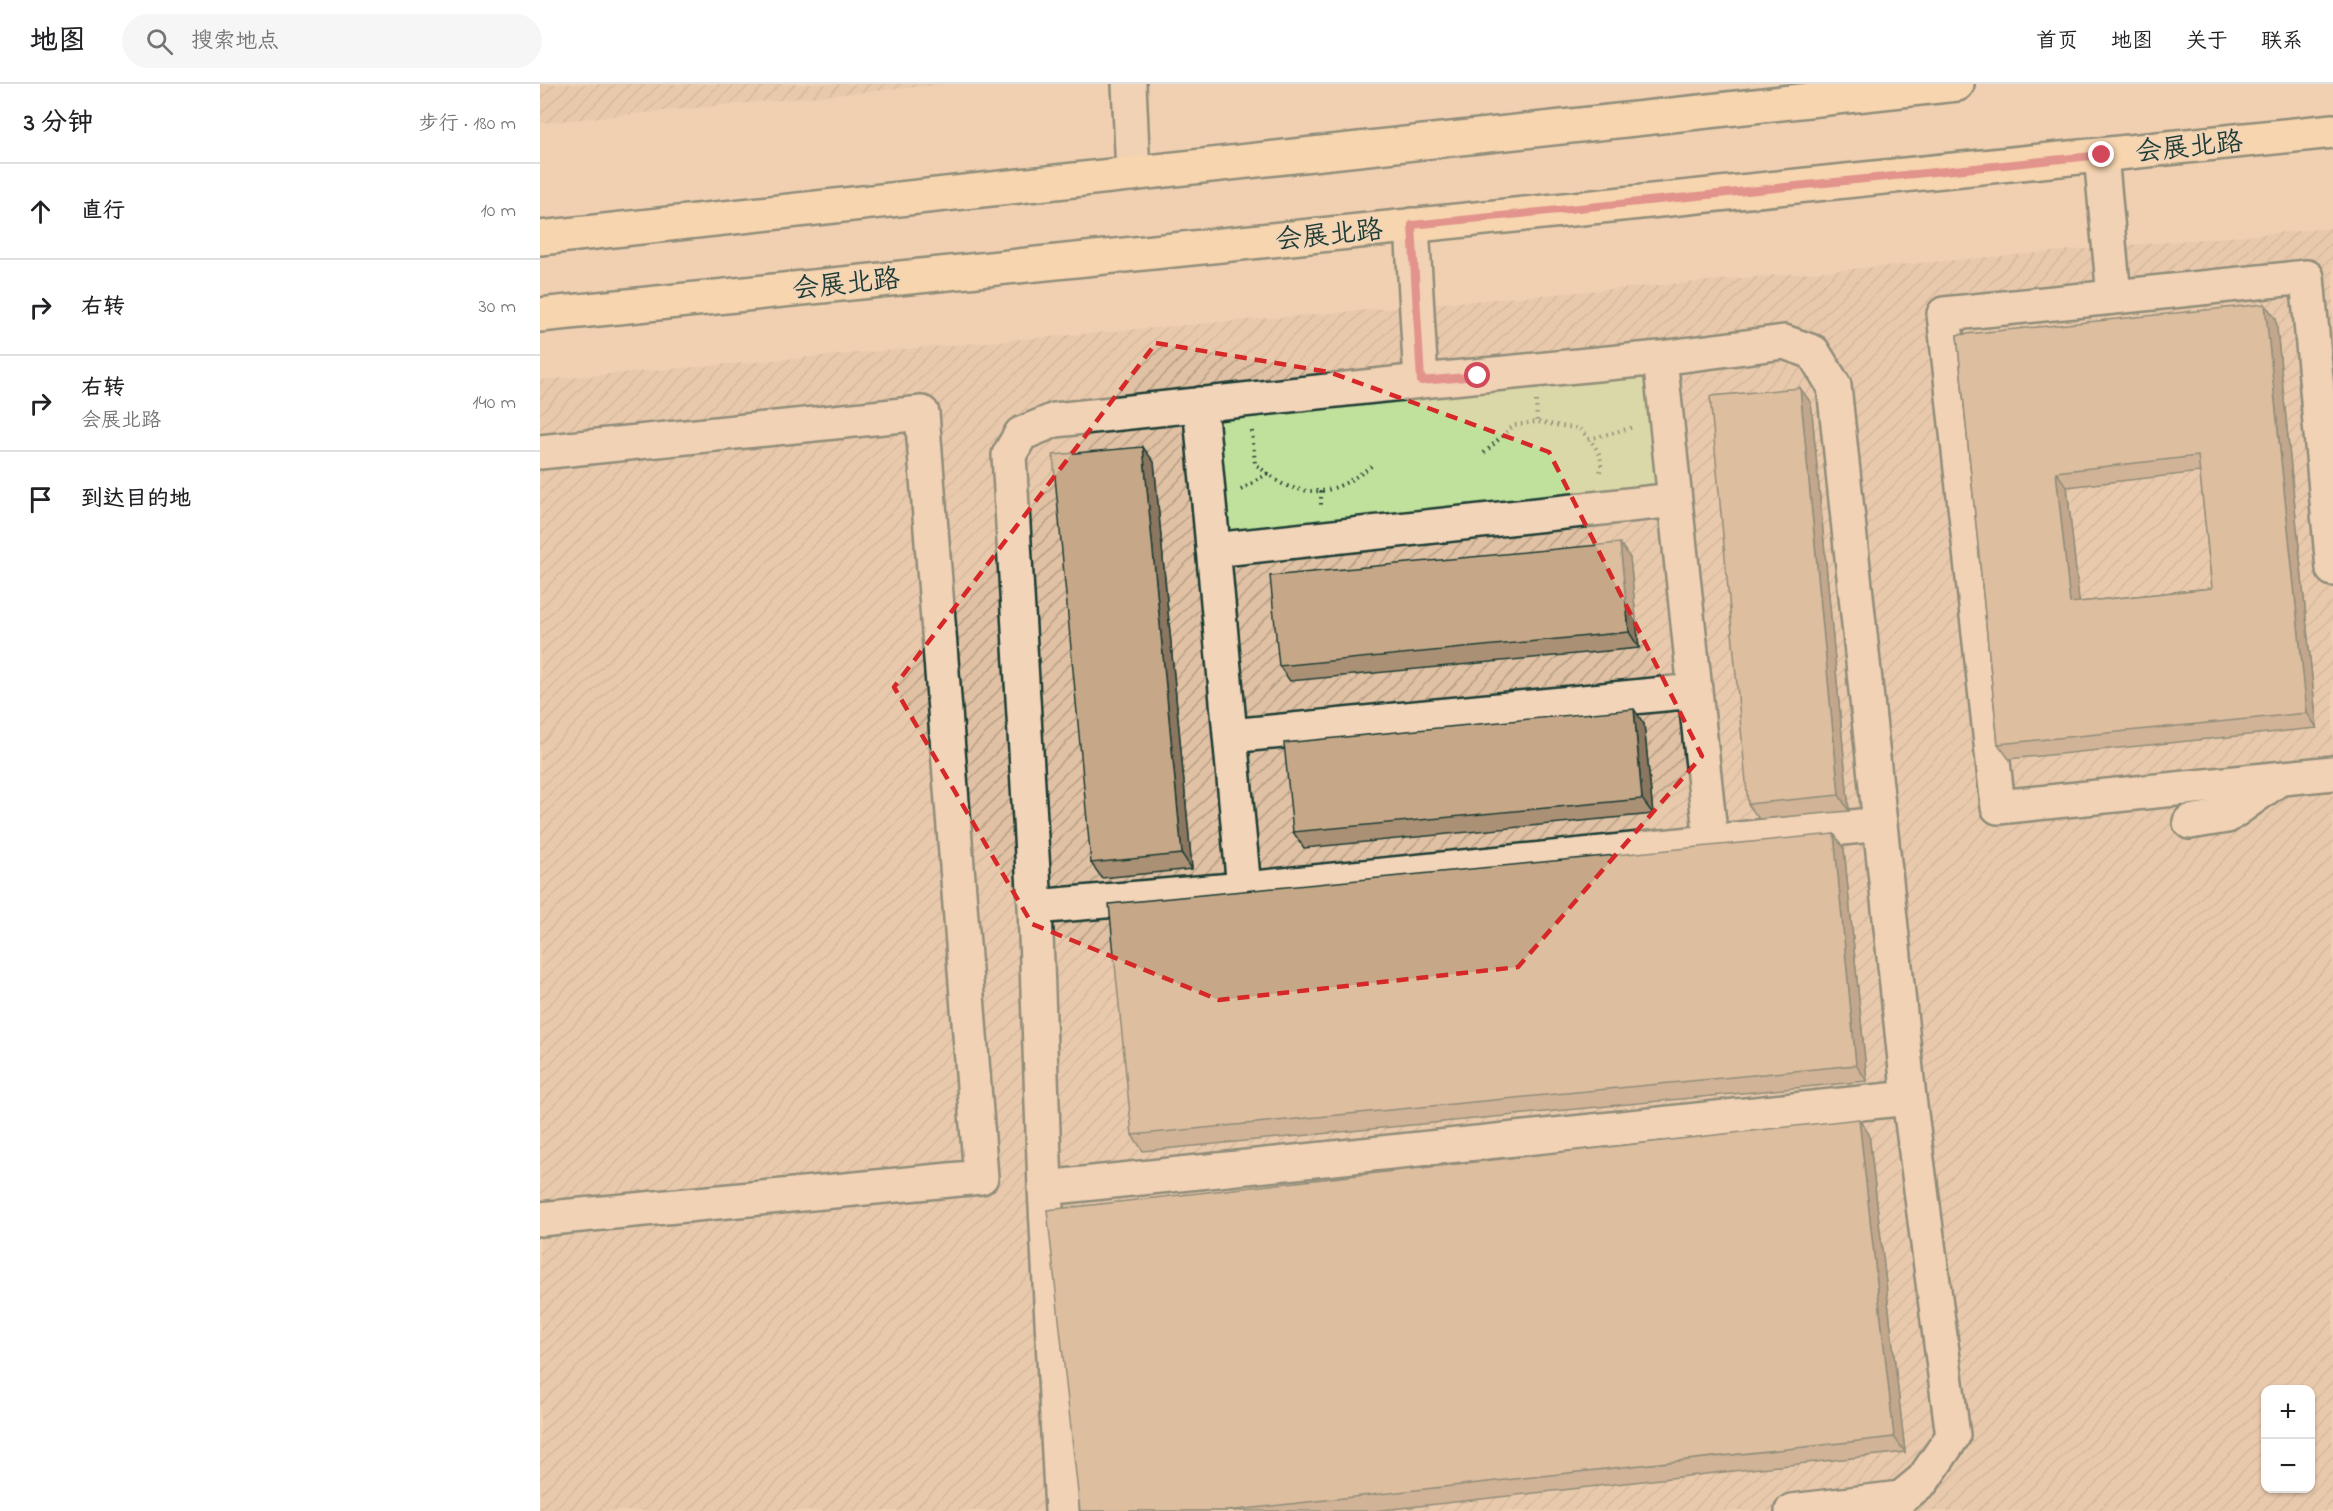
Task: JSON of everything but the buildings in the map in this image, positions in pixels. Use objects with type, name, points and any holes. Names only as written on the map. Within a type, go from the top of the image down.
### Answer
[{"type":"main road","points":[[540,238],[1957,84]]},
{"type":"main road","name":"会展北路","points":[[540,315],[2333,131]]},
{"type":"street","points":[[1130,84],[1133,174]]},
{"type":"street","points":[[2102,155],[2114,297]]},
{"type":"street","points":[[1412,225],[1421,381]]},
{"type":"street","points":[[2333,569],[2307,277],[1944,314],[1998,807],[2333,773]]},
{"type":"street","points":[[1062,1511],[1045,1188],[1035,907],[1009,454],[1021,434],[1055,420],[1660,358],[1784,342],[1813,352],[1834,386],[1909,1098],[1953,1436],[1923,1480],[1901,1498],[1791,1511]]},
{"type":"street","points":[[1660,358],[1711,842]]},
{"type":"street","points":[[1200,404],[1244,889]]},
{"type":"street","points":[[540,452],[922,413],[981,1177],[540,1219]]},
{"type":"street","points":[[1213,549],[1675,500]]},
{"type":"street","points":[[1230,736],[1695,691]]},
{"type":"street","points":[[2190,822],[2227,816],[2280,778]]},
{"type":"street","points":[[1035,907],[1244,889],[1880,824]]},
{"type":"street","points":[[1045,1188],[1909,1098]]},
{"type":"path","points":[[1266,398],[1252,430],[1255,464],[1286,485],[1323,492],[1347,484],[1374,464]]},
{"type":"path","points":[[1589,439],[1634,427],[1665,399]]},
{"type":"path","points":[[1484,453],[1514,425],[1537,422],[1580,429],[1598,450],[1601,470],[1589,496],[1568,511]]},
{"type":"highlighted area","points":[[1156,343],[1329,372],[1549,452],[1702,756],[1518,967],[1219,1000],[1032,924],[894,687]]},
{"type":"shaded area","points":[[540,84],[947,84],[540,123]]},
{"type":"shaded area","points":[[2333,228],[2333,1511],[540,1511],[540,380]]},
{"type":"green space","points":[[1660,358],[1675,500],[1213,550],[1200,404]]},
{"type":"route","points":[[1478,376],[1421,381],[1412,225],[2102,155]]}]
